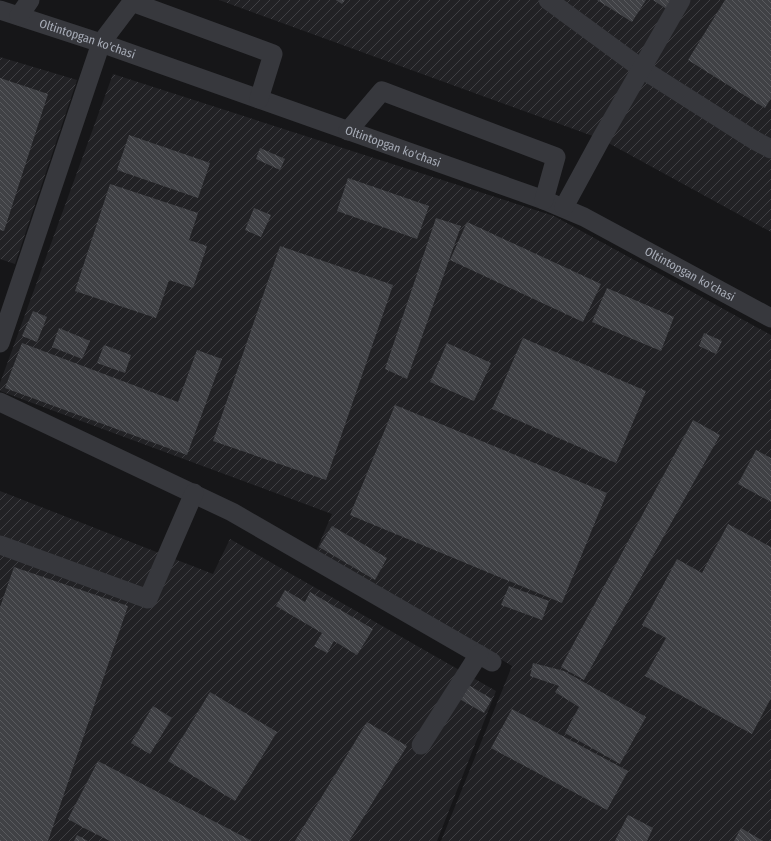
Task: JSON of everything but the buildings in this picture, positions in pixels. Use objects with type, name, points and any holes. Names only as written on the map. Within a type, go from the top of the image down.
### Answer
[{"type":"street","points":[[19,16],[30,0]]},
{"type":"street","points":[[548,0],[642,69],[754,140],[771,149]]},
{"type":"street","points":[[564,207],[681,0]]},
{"type":"street","points":[[0,343],[101,44],[132,2],[273,54],[259,99]]},
{"type":"street","name":"Oltintopgan ko'chasi","points":[[0,10],[348,130],[564,207],[771,318]]},
{"type":"street","points":[[348,130],[382,91],[556,157],[544,200]]},
{"type":"street","points":[[0,402],[232,512],[486,658],[421,745]]},
{"type":"street","points":[[0,545],[148,599],[194,493]]},
{"type":"shaded area","points":[[219,0],[771,0],[771,232],[601,139]]},
{"type":"shaded area","points":[[0,57],[77,80],[15,264],[0,259]]},
{"type":"shaded area","points":[[113,74],[554,216],[771,335],[771,841],[441,841],[512,666],[316,551],[332,514],[0,391],[0,383]]},
{"type":"shaded area","points":[[0,491],[213,574],[230,539],[496,691],[437,841],[0,841]]}]
